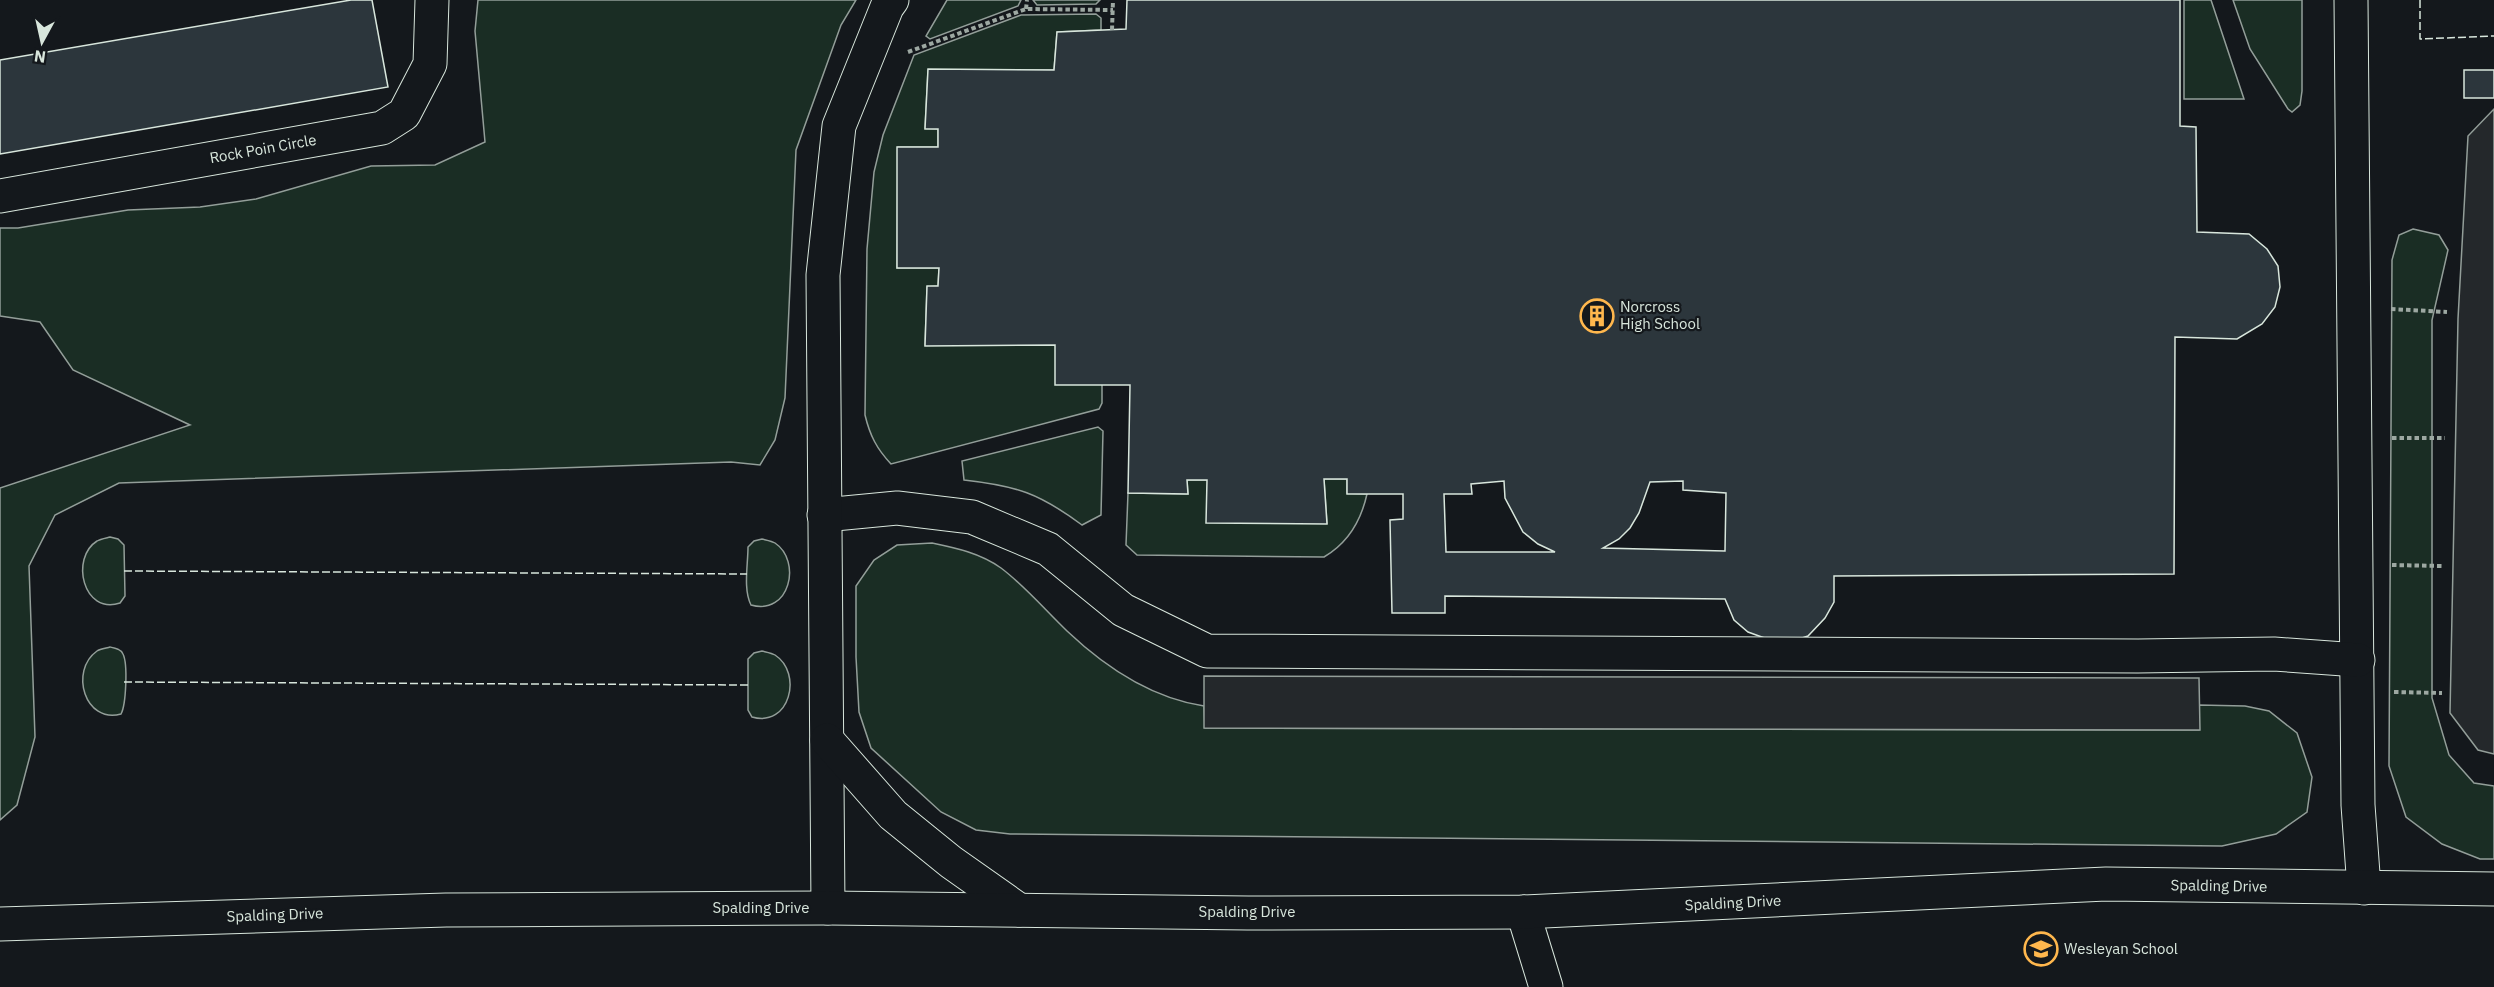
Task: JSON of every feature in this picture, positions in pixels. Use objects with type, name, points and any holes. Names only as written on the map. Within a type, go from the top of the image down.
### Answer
[{"type":"street","name":"Rock Poin Circle","points":[[0,196],[382,128],[404,114],[430,64],[432,0]]},
{"type":"street","points":[[828,908],[823,276],[839,126],[892,0]]},
{"type":"street","points":[[2351,0],[2358,805],[2364,888]]},
{"type":"street","points":[[824,514],[897,508],[972,517],[1048,549],[1123,610],[1207,651],[2126,656],[2274,654],[2358,660]]},
{"type":"street","points":[[827,740],[893,815],[951,862],[1018,910]]},
{"type":"street","name":"Spalding Drive","points":[[0,924],[446,910],[828,908],[1248,913],[1523,912],[2106,884],[2494,889]]},
{"type":"street","points":[[1523,912],[1546,987]]},
{"type":"path","points":[[1026,9],[1027,0]]},
{"type":"path","points":[[1112,30],[1113,0]]},
{"type":"path","points":[[906,53],[1026,9],[1113,10]]},
{"type":"path","points":[[2381,309],[2447,312]]},
{"type":"path","points":[[2382,438],[2445,438]]},
{"type":"path","points":[[2382,565],[2443,566]]},
{"type":"path","points":[[2387,692],[2442,693]]},
{"type":"green space","points":[[478,0],[856,0],[841,25],[796,150],[785,398],[775,440],[760,465],[731,462],[119,483],[55,515],[29,566],[35,737],[17,805],[0,820],[0,488],[190,425],[73,370],[40,322],[0,316],[0,228],[18,228],[128,210],[200,207],[256,199],[371,166],[435,165],[485,142],[475,31]]},
{"type":"green space","points":[[947,0],[1021,0],[1018,6],[930,39],[926,36]]},
{"type":"green space","points":[[1033,0],[1100,0],[1096,4],[1037,5]]},
{"type":"green space","points":[[2184,0],[2211,0],[2244,99],[2184,99]]},
{"type":"green space","points":[[2233,0],[2302,0],[2302,91],[2300,105],[2292,112],[2250,49]]},
{"type":"green space","points":[[1096,14],[1101,18],[1101,30],[1057,32],[1054,70],[928,70],[925,128],[938,129],[938,147],[898,147],[897,268],[939,268],[938,286],[927,287],[925,345],[1055,345],[1102,385],[1102,403],[1099,409],[891,464],[875,442],[865,415],[867,249],[874,172],[883,135],[914,55],[1021,15]]},
{"type":"green space","points":[[2413,229],[2439,235],[2448,250],[2432,320],[2432,698],[2449,755],[2474,783],[2494,786],[2494,859],[2480,859],[2442,844],[2406,817],[2389,766],[2392,260],[2399,235]]},
{"type":"green space","points":[[1098,427],[1103,431],[1101,515],[1082,525],[1053,505],[1027,493],[999,485],[964,480],[962,461]]},
{"type":"green space","points":[[1324,479],[1347,479],[1347,493],[1367,494],[1357,522],[1347,538],[1324,557],[1137,555],[1126,545],[1128,493],[1188,494],[1187,480],[1207,480],[1327,523]]},
{"type":"green space","points":[[110,537],[118,539],[124,545],[125,596],[120,603],[107,604],[97,601],[89,593],[84,583],[83,571],[84,560],[89,549],[97,541]]},
{"type":"green space","points":[[762,539],[775,543],[783,551],[790,573],[783,595],[775,602],[764,606],[751,605],[747,584],[748,547],[754,541]]},
{"type":"green space","points":[[932,543],[976,555],[1001,568],[1082,644],[1113,668],[1147,688],[1166,696],[1204,706],[1205,728],[2199,730],[2199,705],[2245,706],[2269,711],[2297,733],[2312,777],[2307,812],[2276,834],[2222,846],[1010,834],[976,830],[941,812],[871,748],[859,712],[856,586],[874,560],[897,545]]},
{"type":"green space","points":[[110,647],[123,654],[126,684],[121,714],[108,715],[98,711],[90,704],[83,682],[84,671],[89,660],[97,651]]},
{"type":"green space","points":[[762,651],[775,655],[784,663],[789,674],[790,685],[783,707],[776,714],[765,718],[752,717],[748,710],[748,659],[754,653]]},
{"type":"shaded area","points":[[2494,109],[2494,754],[2478,750],[2450,713],[2458,319],[2468,136]]},
{"type":"shaded area","points":[[1204,676],[2199,678],[2200,730],[1204,728]]},
{"type":"building","points":[[351,0],[372,0],[388,87],[0,154],[0,60]]},
{"type":"building","name":"Norcross High School","points":[[1127,0],[2180,0],[2180,126],[2196,127],[2197,232],[2249,234],[2267,249],[2278,266],[2280,287],[2275,307],[2262,324],[2237,339],[2175,337],[2174,574],[1834,576],[1834,602],[1825,618],[1808,636],[1790,642],[1770,640],[1748,632],[1734,620],[1725,599],[1445,596],[1445,613],[1392,613],[1390,520],[1403,519],[1403,494],[1347,494],[1347,479],[1324,479],[1327,524],[1206,523],[1207,480],[1187,480],[1188,494],[1128,493],[1130,385],[1055,385],[1055,345],[925,346],[927,286],[938,286],[939,268],[897,268],[897,147],[938,147],[938,129],[925,129],[928,69],[1054,70],[1057,32],[1126,29]],"holes":[[[1504,481],[1505,498],[1523,532],[1538,544],[1555,552],[1446,552],[1444,494],[1472,494],[1471,484]],[[1683,481],[1683,490],[1726,493],[1725,551],[1603,548],[1619,539],[1630,528],[1639,513],[1650,482]]]},
{"type":"building","points":[[2464,70],[2494,70],[2494,98],[2464,98]]},
{"type":"fence","points":[[2420,0],[2420,39],[2494,36]]},
{"type":"fence","points":[[124,571],[747,574]]},
{"type":"fence","points":[[124,682],[748,685]]},
{"type":"place","name":"Norcross High School","points":[[1597,316]]},
{"type":"place","name":"Wesleyan School","points":[[2041,949]]}]
